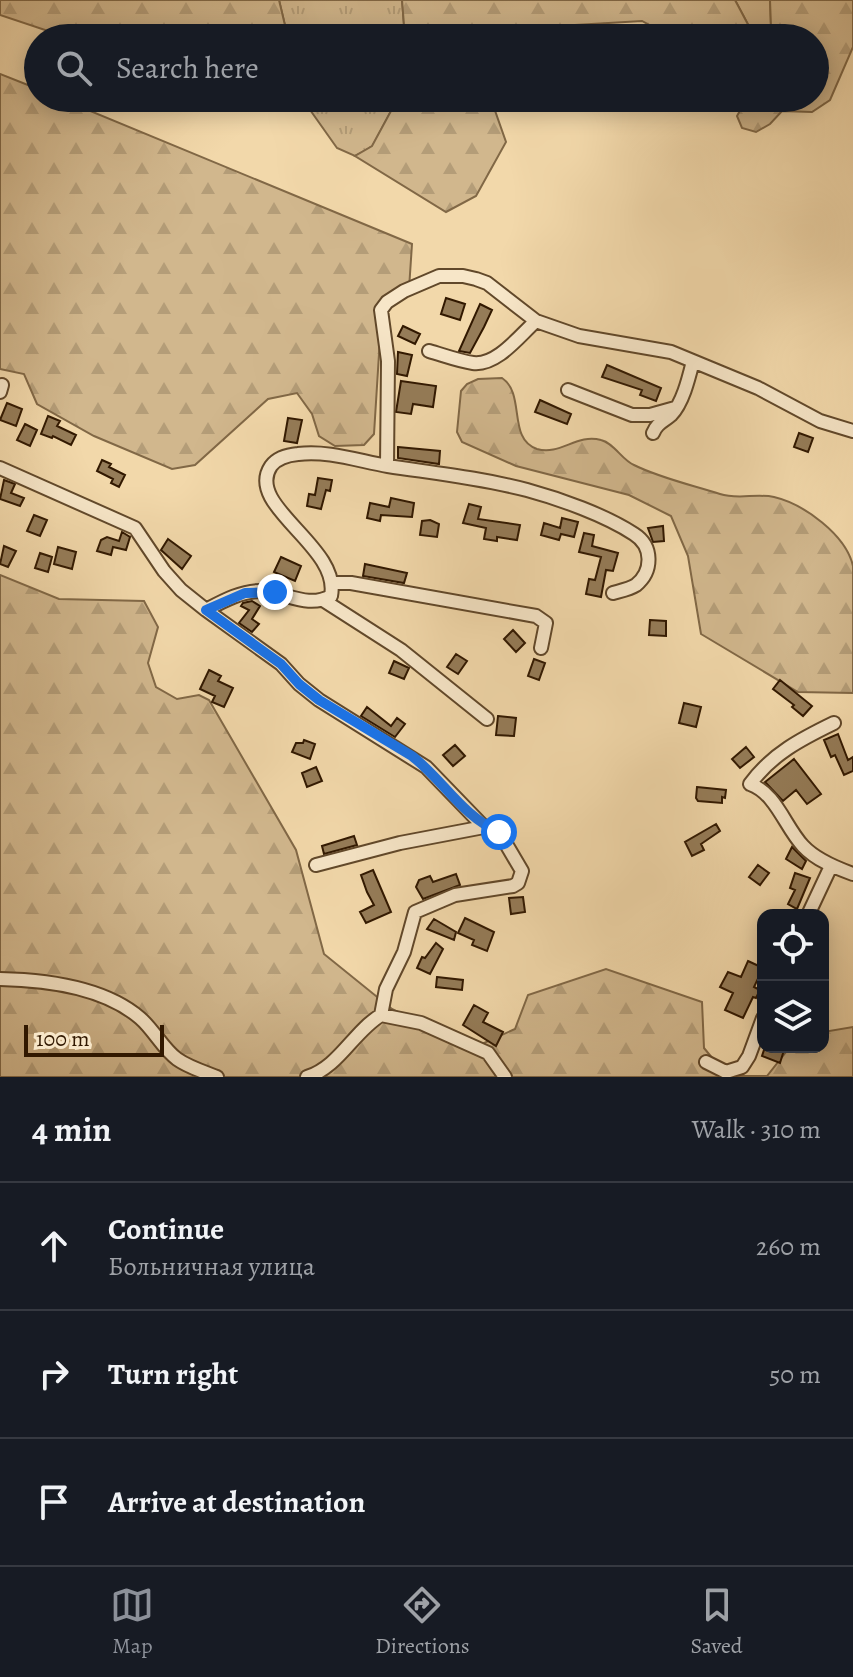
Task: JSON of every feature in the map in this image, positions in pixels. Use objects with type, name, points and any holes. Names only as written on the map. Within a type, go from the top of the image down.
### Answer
[{"type":"street","points":[[387,465],[388,361],[381,310],[387,302],[417,283],[439,276],[463,276],[487,283],[536,321],[579,336],[671,352],[758,388],[820,421],[853,431]]},
{"type":"street","points":[[429,351],[483,363],[497,356],[536,321]]},
{"type":"street","points":[[653,433],[656,426],[672,414],[693,361]]},
{"type":"street","points":[[568,390],[632,415],[650,415],[675,408]]},
{"type":"street","points":[[206,610],[245,593],[258,591],[314,602],[331,596],[333,583],[319,554],[279,511],[270,496],[267,479],[270,468],[280,457],[311,453],[527,490],[572,505],[637,535],[646,546],[650,559],[646,573],[634,586],[613,593]]},
{"type":"street","points":[[0,468],[135,528],[181,590],[281,664],[319,700],[412,756],[484,827],[499,832],[522,871],[521,878],[513,886],[455,895],[415,912],[400,962],[386,989],[381,1015]]},
{"type":"street","points":[[333,583],[351,583],[536,616],[546,623],[541,648]]},
{"type":"street","points":[[323,600],[401,650],[487,719]]},
{"type":"street","points":[[834,723],[792,743],[763,766],[750,784],[770,797],[788,828],[806,849],[831,866],[853,874]]},
{"type":"street","points":[[316,865],[400,843],[484,827]]},
{"type":"street","points":[[811,909],[831,866]]},
{"type":"street","points":[[0,979],[33,979],[84,990],[122,1004],[154,1030],[176,1059],[217,1077]]},
{"type":"street","points":[[307,1077],[322,1073],[368,1023],[381,1015],[421,1023],[488,1053],[505,1077]]},
{"type":"street","points":[[706,1062],[726,1072],[742,1067],[757,1034]]},
{"type":"green space","points":[[0,0],[279,0],[285,24],[27,24],[0,15]]},
{"type":"green space","points":[[279,0],[402,0],[404,24],[285,24]]},
{"type":"green space","points":[[402,0],[735,0],[748,24],[647,24],[642,21],[404,24]]},
{"type":"green space","points":[[735,0],[770,0],[771,24],[748,24]]},
{"type":"green space","points":[[770,0],[853,0],[853,47],[830,100],[829,24],[771,24]]},
{"type":"green space","points":[[0,74],[24,83],[24,112],[93,112],[412,244],[409,289],[395,298],[381,322],[374,434],[364,445],[335,446],[319,436],[312,414],[297,393],[268,399],[195,465],[172,469],[94,436],[37,404],[24,374],[0,369]]},
{"type":"green space","points":[[312,112],[391,112],[372,147],[355,156],[337,148]]},
{"type":"green space","points":[[390,112],[496,112],[506,142],[476,196],[446,212],[355,156],[372,146]]},
{"type":"green space","points":[[739,112],[781,112],[770,124],[756,132],[742,128],[737,116]]},
{"type":"green space","points":[[502,378],[513,394],[522,436],[537,449],[553,450],[584,439],[601,440],[610,444],[630,463],[654,474],[727,496],[774,497],[798,506],[822,522],[842,543],[853,566],[853,693],[798,692],[701,634],[688,556],[671,516],[629,495],[516,466],[462,442],[457,432],[461,391],[478,379]]},
{"type":"green space","points":[[0,575],[59,599],[144,601],[158,627],[148,663],[156,687],[177,699],[199,695],[209,700],[296,850],[324,954],[392,1009],[447,1037],[482,1044],[515,1029],[528,995],[606,969],[702,1002],[704,1048],[727,1076],[767,1076],[785,1053],[829,1053],[829,1031],[853,1027],[853,1077],[0,1077]]},
{"type":"building","points":[[446,298],[465,304],[460,320],[441,314]]},
{"type":"building","points":[[480,304],[492,310],[470,353],[459,351]]},
{"type":"building","points":[[403,326],[420,334],[415,344],[398,336]]},
{"type":"building","points":[[398,352],[412,355],[407,376],[397,374]]},
{"type":"building","points":[[607,365],[661,388],[656,401],[640,395],[642,390],[602,377]]},
{"type":"building","points":[[401,381],[436,386],[433,407],[413,404],[411,414],[396,412]]},
{"type":"building","points":[[540,400],[571,414],[567,424],[535,412]]},
{"type":"building","points":[[7,403],[22,409],[16,426],[0,420]]},
{"type":"building","points":[[48,416],[60,421],[57,426],[76,435],[71,445],[41,434]]},
{"type":"building","points":[[288,418],[302,420],[297,443],[284,441]]},
{"type":"building","points":[[25,424],[37,430],[30,446],[17,440]]},
{"type":"building","points":[[799,433],[813,438],[808,452],[794,447]]},
{"type":"building","points":[[398,447],[440,451],[439,464],[398,458]]},
{"type":"building","points":[[102,460],[125,475],[119,487],[111,483],[113,479],[97,471]]},
{"type":"building","points":[[318,478],[332,480],[321,509],[307,506],[309,494],[315,495]]},
{"type":"building","points":[[4,480],[15,484],[11,493],[24,498],[20,506],[0,499]]},
{"type":"building","points":[[391,498],[414,503],[412,517],[381,515],[380,521],[367,518],[370,503],[389,507]]},
{"type":"building","points":[[469,504],[481,507],[478,519],[520,525],[517,540],[484,539],[486,528],[463,523]]},
{"type":"building","points":[[34,515],[47,520],[40,536],[27,531]]},
{"type":"building","points":[[562,518],[578,522],[574,537],[561,534],[559,540],[541,535],[544,523],[560,528]]},
{"type":"building","points":[[422,521],[439,524],[437,537],[420,535]]},
{"type":"building","points":[[663,526],[664,541],[653,542],[648,528]]},
{"type":"building","points":[[122,532],[130,537],[126,550],[113,547],[111,555],[97,551],[101,540],[107,537],[119,541]]},
{"type":"building","points":[[584,533],[594,535],[592,546],[618,553],[613,571],[606,570],[601,597],[586,594],[589,579],[595,580],[601,557],[579,552]]},
{"type":"building","points":[[168,539],[191,556],[182,569],[161,550]]},
{"type":"building","points":[[4,546],[16,551],[8,567],[0,564]]},
{"type":"building","points":[[58,547],[76,552],[72,569],[54,564]]},
{"type":"building","points":[[40,553],[52,557],[48,572],[35,568]]},
{"type":"building","points":[[281,557],[301,566],[295,581],[274,572]]},
{"type":"building","points":[[365,564],[407,573],[404,583],[363,576]]},
{"type":"building","points":[[252,601],[260,606],[252,619],[259,624],[252,632],[239,623],[249,610],[241,606]]},
{"type":"building","points":[[650,620],[666,621],[666,636],[649,635]]},
{"type":"building","points":[[513,630],[525,643],[516,652],[504,639]]},
{"type":"building","points":[[456,654],[467,661],[458,674],[447,667]]},
{"type":"building","points":[[534,659],[545,663],[539,680],[528,676]]},
{"type":"building","points":[[394,661],[409,668],[404,679],[389,673]]},
{"type":"building","points":[[209,670],[221,676],[218,681],[233,688],[224,707],[212,702],[215,696],[200,689]]},
{"type":"building","points":[[780,680],[812,706],[803,716],[773,689]]},
{"type":"building","points":[[684,703],[701,707],[696,727],[679,723]]},
{"type":"building","points":[[367,707],[391,726],[397,718],[405,724],[395,737],[361,716]]},
{"type":"building","points":[[498,716],[516,718],[514,736],[496,735]]},
{"type":"building","points":[[838,734],[848,760],[853,757],[853,771],[844,775],[824,740]]},
{"type":"building","points":[[304,740],[315,744],[310,759],[292,752],[296,743],[303,743]]},
{"type":"building","points":[[455,745],[465,756],[453,766],[443,755]]},
{"type":"building","points":[[746,747],[754,757],[740,768],[732,759]]},
{"type":"building","points":[[794,759],[821,794],[807,804],[796,790],[783,801],[765,782]]},
{"type":"building","points":[[316,767],[322,781],[307,787],[302,773]]},
{"type":"building","points":[[697,787],[726,790],[725,798],[722,797],[722,803],[698,801]]},
{"type":"building","points":[[716,824],[720,831],[701,844],[704,850],[692,856],[685,842]]},
{"type":"building","points":[[354,836],[357,845],[324,854],[322,846]]},
{"type":"building","points":[[792,847],[806,861],[802,869],[786,859]]},
{"type":"building","points":[[758,865],[769,873],[760,885],[749,877]]},
{"type":"building","points":[[373,870],[391,912],[366,923],[360,912],[374,905],[361,875]]},
{"type":"building","points":[[795,873],[810,878],[797,909],[788,904],[795,890],[790,888]]},
{"type":"building","points":[[456,874],[460,885],[423,899],[416,887],[419,880],[430,876],[433,882]]},
{"type":"building","points":[[523,897],[525,912],[511,914],[509,898]]},
{"type":"building","points":[[465,918],[494,932],[487,951],[472,945],[474,940],[458,933]]},
{"type":"building","points":[[434,919],[456,932],[454,940],[427,929]]},
{"type":"building","points":[[436,943],[443,949],[430,974],[417,968],[422,957],[425,958]]},
{"type":"building","points":[[748,961],[757,965],[754,987],[757,996],[753,997],[743,1018],[725,1010],[733,993],[720,987],[728,972],[741,977]]},
{"type":"building","points":[[437,977],[463,980],[462,990],[436,987]]},
{"type":"building","points":[[474,1005],[488,1013],[483,1022],[503,1032],[496,1046],[463,1025]]},
{"type":"building","points":[[763,1053],[783,1053],[780,1063],[762,1056]]},
{"type":"route","points":[[275,592],[245,593],[206,610],[281,664],[319,700],[412,756],[484,827],[499,832]]}]
